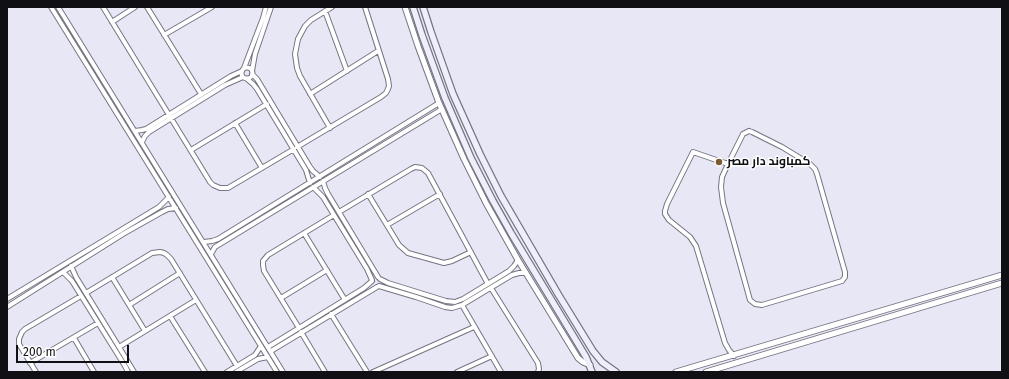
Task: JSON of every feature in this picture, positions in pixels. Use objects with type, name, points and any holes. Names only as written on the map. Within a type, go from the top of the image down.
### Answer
[{"type":"main road","points":[[413,7],[450,110],[471,158],[515,240],[590,365],[592,372]]},
{"type":"main road","points":[[423,7],[456,100],[501,196],[558,294],[596,355],[602,362],[616,372]]},
{"type":"main road","points":[[422,35],[427,36],[431,32]]},
{"type":"main road","points":[[428,52],[431,48],[437,48]]},
{"type":"street","points":[[51,7],[277,372]]},
{"type":"street","points":[[58,7],[283,372]]},
{"type":"street","points":[[103,7],[210,182],[216,187],[220,188],[228,188],[330,128],[381,97],[386,92],[389,82],[378,52],[365,7]]},
{"type":"street","points":[[112,22],[135,7]]},
{"type":"street","points":[[147,7],[201,94]]},
{"type":"street","points":[[164,35],[212,7]]},
{"type":"street","points":[[242,77],[241,75],[266,7]]},
{"type":"street","points":[[247,79],[250,78],[252,72],[255,54],[271,7]]},
{"type":"street","points":[[330,128],[300,76],[296,68],[295,61],[298,39],[305,26],[311,20],[332,7]]},
{"type":"street","points":[[405,7],[439,104],[486,203],[518,260],[578,358],[590,365]]},
{"type":"street","points":[[325,11],[347,71]]},
{"type":"street","points":[[310,94],[378,52]]},
{"type":"street","points":[[89,68],[94,65]]},
{"type":"street","points":[[142,142],[147,134],[201,94],[231,76],[249,68],[296,148],[310,183]]},
{"type":"street","points":[[135,131],[146,129],[242,77],[247,79],[255,86],[296,148],[311,169],[320,177]]},
{"type":"street","points":[[191,150],[266,104]]},
{"type":"street","points":[[211,254],[218,245],[284,202],[310,183],[439,104]]},
{"type":"street","points":[[204,242],[215,240],[313,187],[442,109]]},
{"type":"street","points":[[235,123],[262,168]]},
{"type":"street","points":[[750,131],[782,147],[813,167],[817,174],[845,272],[845,277],[837,282],[762,304],[755,304],[749,297],[721,198],[722,177],[728,164],[743,134],[750,131]]},
{"type":"street","points":[[728,164],[693,152],[667,204],[665,214],[669,220],[690,237],[696,246],[725,343],[734,356]]},
{"type":"street","points":[[339,212],[411,169],[418,167],[422,168],[428,173],[490,286],[538,363],[538,372]]},
{"type":"street","points":[[271,351],[381,283],[326,191],[323,181]]},
{"type":"street","points":[[313,187],[321,194],[334,215],[367,269],[374,286],[416,297],[445,307],[455,308],[490,286],[509,271],[518,260]]},
{"type":"street","points":[[368,194],[399,245],[408,253],[444,263],[471,252]]},
{"type":"street","points":[[387,225],[440,194]]},
{"type":"street","points":[[8,297],[158,207],[168,196]]},
{"type":"street","points":[[7,307],[123,234],[165,210],[176,208]]},
{"type":"street","points":[[179,213],[184,210]]},
{"type":"street","points":[[298,328],[264,271],[263,261],[268,255],[334,215]]},
{"type":"street","points":[[120,230],[123,234]]},
{"type":"street","points":[[229,232],[232,236]]},
{"type":"street","points":[[304,233],[345,300]]},
{"type":"street","points":[[86,293],[152,253],[164,253],[170,257],[239,370]]},
{"type":"street","points":[[71,266],[134,372]]},
{"type":"street","points":[[281,298],[327,270]]},
{"type":"street","points":[[63,272],[70,279],[128,372]]},
{"type":"street","points":[[129,305],[180,273]]},
{"type":"street","points":[[268,347],[366,287],[375,277],[388,283],[452,302],[461,300],[512,275],[526,273]]},
{"type":"street","points":[[676,372],[734,356],[1002,275]]},
{"type":"street","points":[[112,277],[145,331]]},
{"type":"street","points":[[706,372],[1002,283]]},
{"type":"street","points":[[225,287],[230,284]]},
{"type":"street","points":[[36,372],[19,344],[19,339],[22,332],[81,296]]},
{"type":"street","points":[[119,347],[196,300]]},
{"type":"street","points":[[462,305],[501,372]]},
{"type":"street","points":[[331,314],[366,372]]},
{"type":"street","points":[[170,316],[205,372]]},
{"type":"street","points":[[30,363],[98,323]]},
{"type":"street","points":[[373,372],[474,326]]},
{"type":"street","points":[[301,332],[325,372]]},
{"type":"street","points":[[74,338],[93,372]]},
{"type":"street","points":[[239,370],[255,355],[261,346]]},
{"type":"street","points":[[457,372],[492,356]]},
{"type":"street","points":[[227,372],[239,370],[258,359],[268,357]]},
{"type":"place","name":"كمباوند دار مصر","points":[[719,162]]}]
